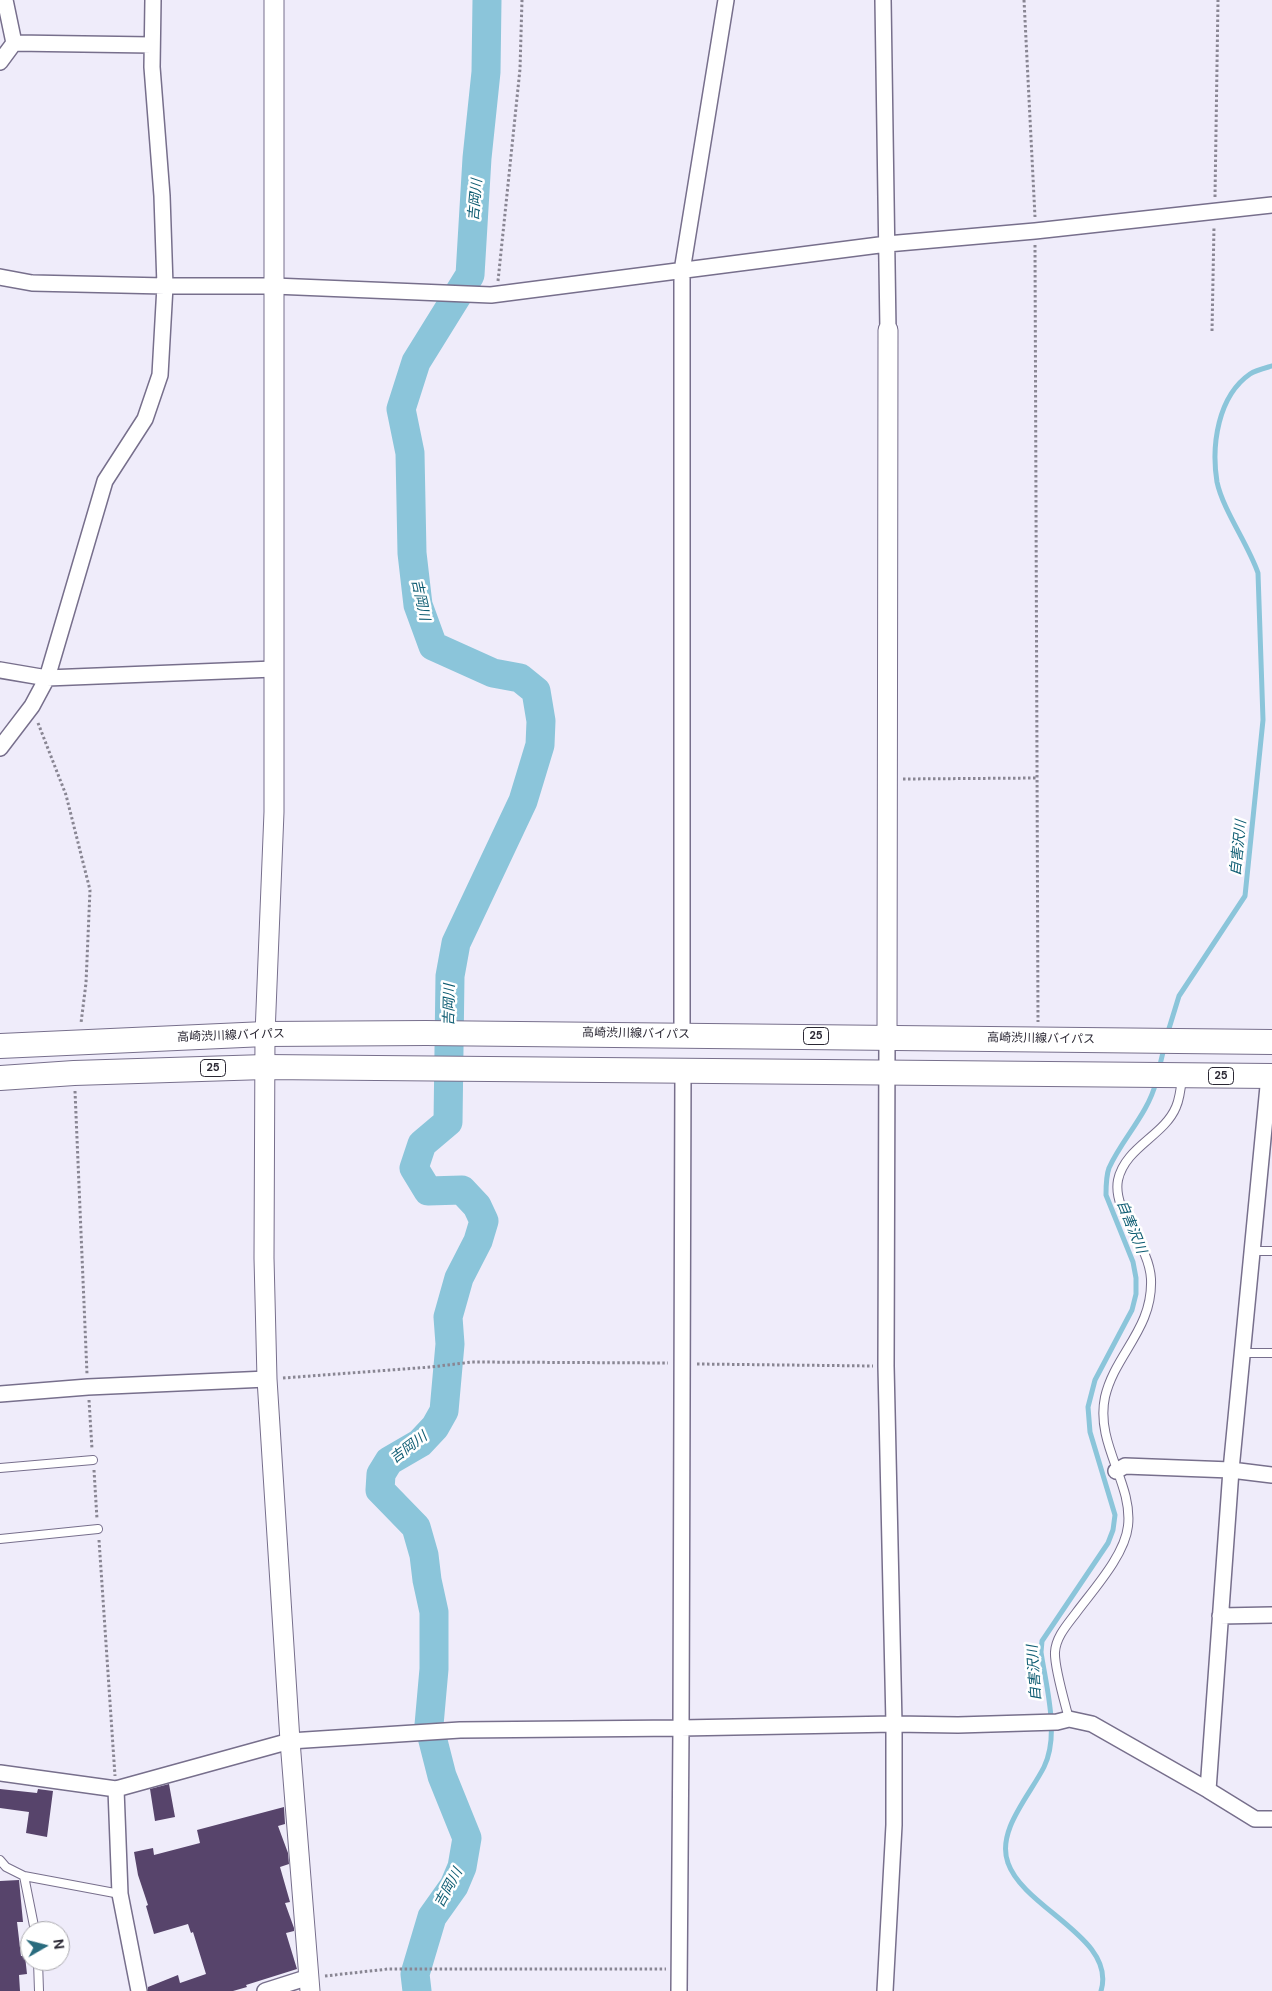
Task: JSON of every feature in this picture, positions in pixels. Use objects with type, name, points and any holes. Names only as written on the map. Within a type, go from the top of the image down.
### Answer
[{"type":"main road","name":"高崎渋川線バイパス","points":[[0,1046],[265,1034],[426,1033],[1272,1042]]},
{"type":"main road","name":"25","points":[[0,1078],[74,1073],[265,1067],[1270,1076]]},
{"type":"street","points":[[0,62],[14,43],[5,0]]},
{"type":"street","points":[[0,748],[32,706],[47,678],[71,590],[105,481],[145,419],[160,375],[165,286],[162,196],[152,67],[153,0]]},
{"type":"street","points":[[266,1991],[309,1984],[290,1741],[267,1379],[264,1258],[265,1034],[274,812],[274,0]]},
{"type":"street","points":[[682,1035],[682,271],[726,0]]},
{"type":"street","points":[[883,0],[888,330],[886,1366],[894,1724],[894,1825],[885,1991]]},
{"type":"street","points":[[14,43],[152,45]]},
{"type":"street","points":[[0,277],[32,283],[274,286],[494,294],[886,244],[1035,231],[1272,205]]},
{"type":"street","points":[[0,670],[47,678],[274,669]]},
{"type":"street","points":[[679,1991],[683,1070]]},
{"type":"street","points":[[1208,1790],[1231,1470],[1270,1076]]},
{"type":"street","points":[[0,1394],[88,1387],[267,1379]]},
{"type":"street","points":[[1116,1471],[1125,1466],[1231,1470],[1272,1475]]},
{"type":"street","points":[[1220,1616],[1272,1615]]},
{"type":"street","points":[[0,1773],[116,1789],[290,1741],[460,1730],[894,1724],[958,1725],[1063,1720],[1092,1724],[1255,1819],[1272,1819]]},
{"type":"street","points":[[116,1789],[120,1894],[139,1991]]},
{"type":"lane","points":[[1063,1720],[1054,1653],[1058,1638],[1115,1561],[1128,1528],[1128,1507],[1107,1441],[1103,1417],[1105,1397],[1112,1379],[1134,1340],[1150,1301],[1151,1280],[1144,1248],[1123,1211],[1119,1199],[1118,1180],[1127,1158],[1156,1133],[1176,1109],[1180,1098],[1176,1075]]},
{"type":"lane","points":[[1252,1250],[1272,1251]]},
{"type":"lane","points":[[1242,1353],[1272,1354]]},
{"type":"lane","points":[[0,1468],[93,1460]]},
{"type":"lane","points":[[0,1539],[98,1529]]},
{"type":"lane","points":[[0,1860],[6,1867],[24,1876],[120,1894]]},
{"type":"lane","points":[[24,1876],[33,1921]]},
{"type":"lane","points":[[38,1971],[39,1991]]},
{"type":"path","points":[[494,294],[520,69],[522,0]]},
{"type":"path","points":[[1024,0],[1035,231],[1038,1039]]},
{"type":"path","points":[[1212,331],[1218,0]]},
{"type":"path","points":[[32,706],[50,758],[66,795],[90,890],[86,983],[79,1042]]},
{"type":"path","points":[[886,779],[1038,778]]},
{"type":"path","points":[[74,1073],[88,1387],[116,1789]]},
{"type":"path","points":[[267,1379],[431,1368],[472,1362]]},
{"type":"path","points":[[309,1984],[388,1969],[679,1969]]},
{"type":"building","points":[[169,1784],[175,1817],[155,1821],[150,1789]]},
{"type":"building","points":[[0,1789],[37,1793],[38,1789],[53,1791],[47,1837],[26,1833],[29,1812],[0,1808]]},
{"type":"building","points":[[284,1807],[285,1824],[278,1826],[288,1853],[289,1864],[280,1867],[290,1902],[285,1903],[294,1928],[294,1931],[286,1933],[297,1969],[233,1991],[148,1991],[148,1987],[178,1975],[180,1983],[206,1974],[193,1932],[191,1933],[188,1924],[154,1934],[146,1906],[148,1905],[138,1875],[134,1852],[153,1848],[154,1855],[200,1843],[197,1830]]},
{"type":"building","points":[[19,1880],[23,1921],[17,1922],[20,1971],[27,1971],[27,1974],[19,1975],[20,1991],[0,1991],[0,1881]]},
{"type":"waterway","name":"吉岡川","points":[[417,1991],[415,1974],[432,1917],[454,1886],[462,1867],[467,1838],[442,1776],[429,1725],[434,1669],[434,1612],[424,1555],[416,1527],[380,1490],[381,1474],[389,1461],[420,1443],[435,1427],[444,1411],[450,1344],[448,1317],[459,1278],[478,1241],[484,1221],[477,1206],[462,1190],[428,1191],[414,1168],[422,1144],[448,1122],[450,976],[456,943],[523,801],[540,745],[541,721],[536,691],[520,678],[493,673],[433,646],[418,605],[412,553],[410,453],[401,409],[416,362],[470,275],[477,158],[486,72],[487,0]]},
{"type":"waterway","name":"自害沢川","points":[[1167,1035],[1179,996],[1245,896],[1263,720],[1258,573],[1220,493],[1215,468],[1215,453],[1219,422],[1230,395],[1239,383],[1250,374],[1272,366]]},
{"type":"waterway","name":"自害沢川","points":[[1159,1069],[1164,1048]]},
{"type":"waterway","name":"自害沢川","points":[[1101,1991],[1102,1972],[1095,1955],[1083,1939],[1017,1880],[1008,1863],[1006,1851],[1010,1826],[1044,1767],[1049,1754],[1051,1726],[1041,1652],[1042,1641],[1108,1543],[1113,1530],[1115,1515],[1090,1432],[1088,1407],[1095,1380],[1132,1310],[1136,1294],[1136,1278],[1133,1262],[1106,1195],[1106,1182],[1114,1157],[1141,1116],[1156,1082]]}]
